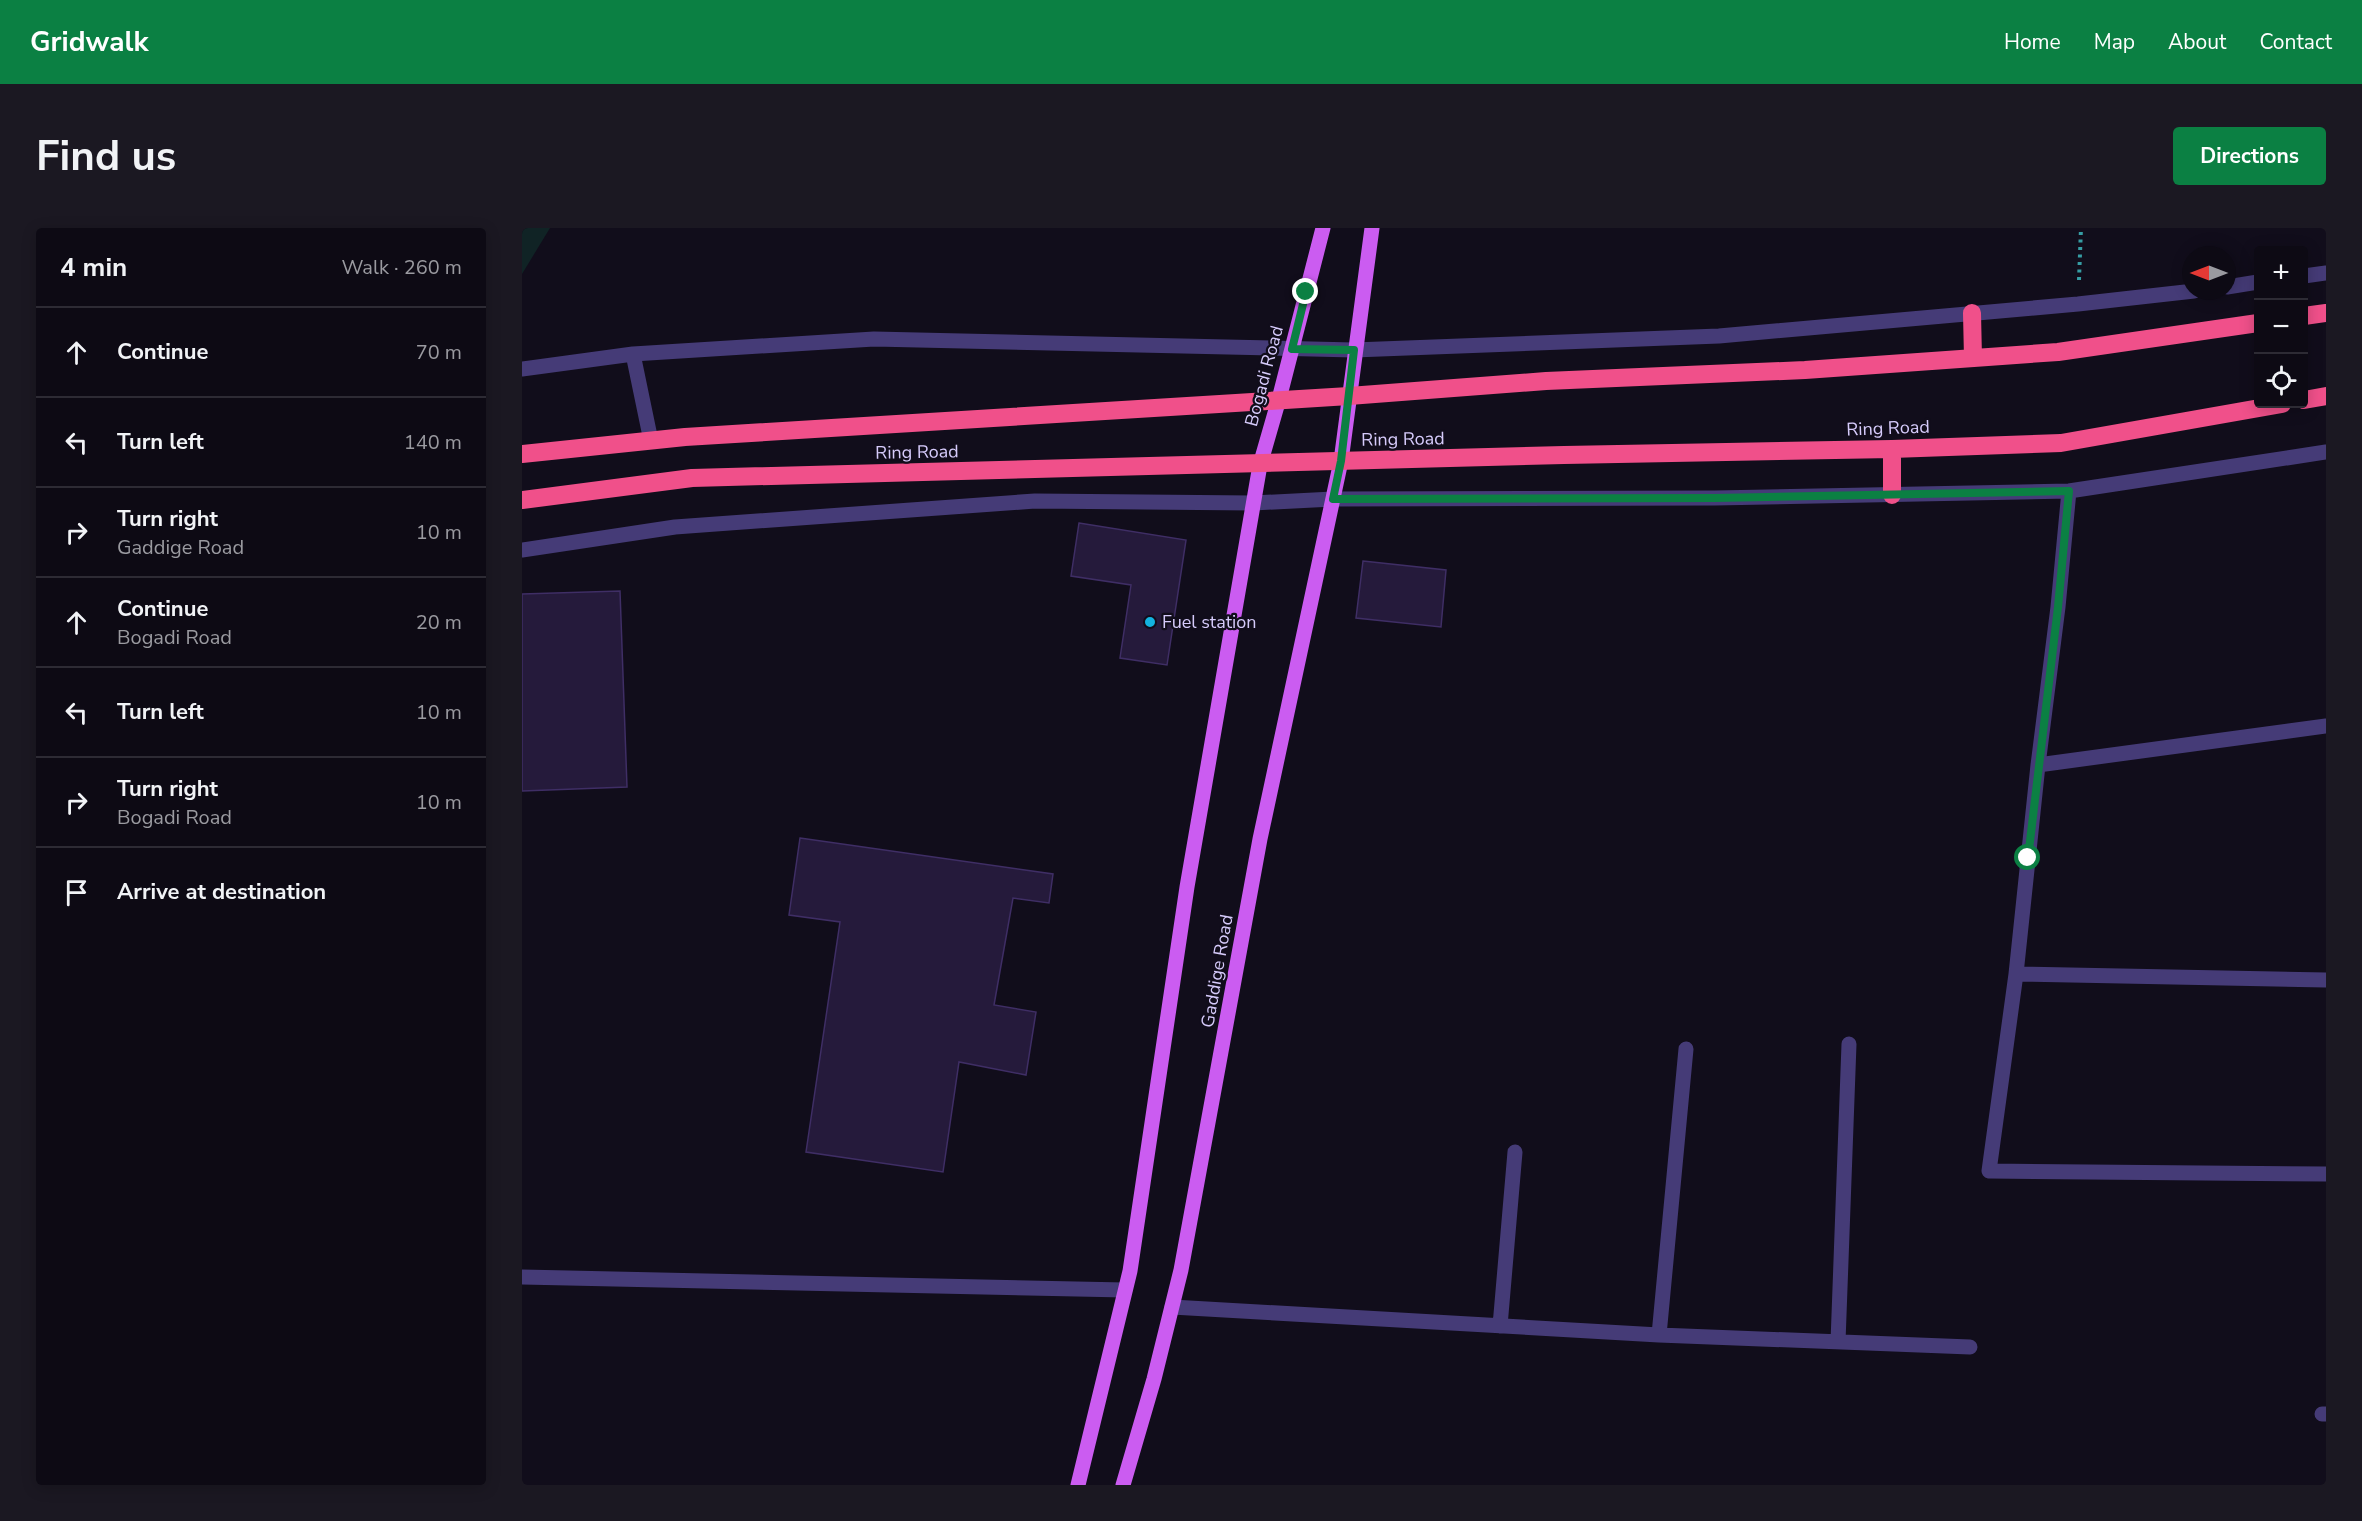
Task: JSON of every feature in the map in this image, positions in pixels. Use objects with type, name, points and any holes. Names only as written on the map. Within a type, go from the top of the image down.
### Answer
[{"type":"highway","points":[[1972,313],[1973,358]]},
{"type":"highway","points":[[2308,315],[2326,313]]},
{"type":"highway","name":"Ring Road","points":[[522,454],[651,441],[1546,381],[1805,370],[2058,352],[2254,323]]},
{"type":"highway","points":[[2308,399],[2326,396]]},
{"type":"highway","name":"Ring Road","points":[[522,500],[692,478],[1892,449],[2061,442],[2259,408]]},
{"type":"highway","points":[[1892,449],[1892,495]]},
{"type":"main road","name":"Bogadi Road","points":[[1260,465],[1323,228]]},
{"type":"main road","points":[[1341,461],[1372,228]]},
{"type":"main road","name":"Gaddige Road","points":[[1123,1485],[1154,1379],[1181,1270],[1260,839],[1341,461]]},
{"type":"main road","points":[[1078,1485],[1125,1290],[1187,887],[1260,465]]},
{"type":"street","points":[[2308,275],[2326,273]]},
{"type":"street","points":[[2236,286],[2254,283]]},
{"type":"street","points":[[522,369],[633,354],[874,339],[1354,350],[1719,336],[2078,304],[2182,292]]},
{"type":"street","points":[[633,354],[651,441]]},
{"type":"street","points":[[522,550],[675,527],[1035,501],[1253,503],[1333,499],[1715,498],[2069,491],[2326,452]]},
{"type":"street","points":[[2069,491],[2016,974],[1989,1171],[2326,1174]]},
{"type":"street","points":[[2038,765],[2326,726]]},
{"type":"street","points":[[2016,974],[2326,980]]},
{"type":"street","points":[[1838,1342],[1849,1044]]},
{"type":"street","points":[[1659,1335],[1686,1049]]},
{"type":"street","points":[[1500,1326],[1515,1152]]},
{"type":"street","points":[[522,1277],[1125,1290]]},
{"type":"street","points":[[1172,1307],[1659,1335],[1970,1347]]},
{"type":"path","points":[[2078,304],[2081,228]]},
{"type":"green space","points":[[522,228],[550,228],[522,274]]},
{"type":"building","name":"Fuel station","points":[[1079,523],[1186,540],[1167,665],[1120,658],[1131,585],[1071,576]]},
{"type":"building","points":[[1363,561],[1446,570],[1441,627],[1356,618]]},
{"type":"building","points":[[620,591],[627,787],[522,791],[522,594]]},
{"type":"building","points":[[800,838],[1053,874],[1049,903],[1013,898],[994,1005],[1036,1012],[1026,1075],[959,1062],[943,1172],[806,1152],[840,922],[789,915]]},
{"type":"place","name":"Fuel station","points":[[1150,622]]},
{"type":"route","points":[[1306,292],[1292,349],[1354,350],[1341,461],[1333,499],[1715,498],[2069,491],[2058,607],[2028,858]]}]
